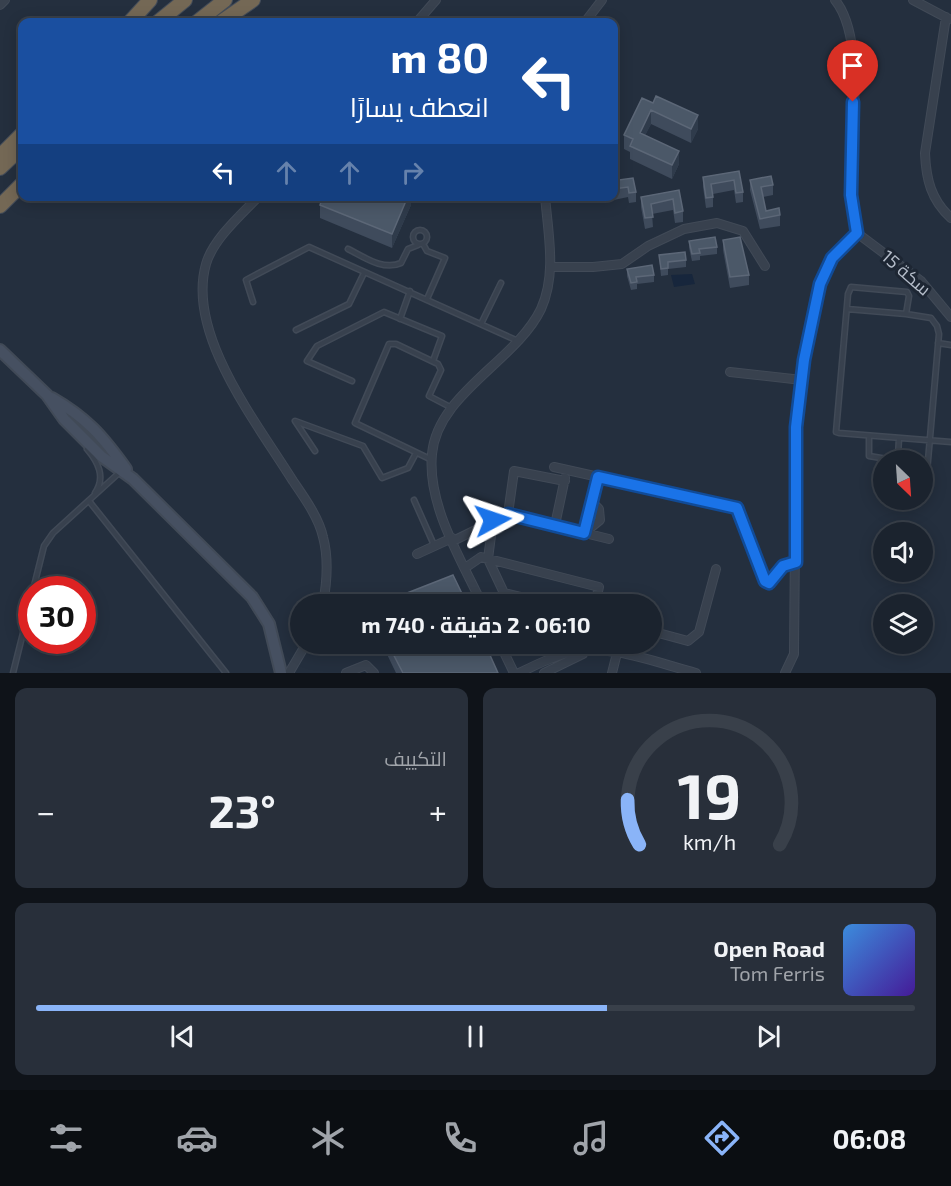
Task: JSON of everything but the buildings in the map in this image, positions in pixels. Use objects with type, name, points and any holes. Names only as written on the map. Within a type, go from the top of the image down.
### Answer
[{"type":"highway","points":[[133,18],[150,0]]},
{"type":"highway","points":[[163,18],[185,0]]},
{"type":"highway","points":[[202,18],[225,0]]},
{"type":"highway","points":[[228,18],[253,0]]},
{"type":"highway","points":[[0,156],[18,138]]},
{"type":"highway","points":[[0,168],[18,151]]},
{"type":"highway","points":[[0,206],[18,188]]},
{"type":"street","points":[[0,5],[5,0]]},
{"type":"street","points":[[420,18],[436,0]]},
{"type":"street","points":[[588,18],[602,0]]},
{"type":"street","points":[[785,673],[794,654],[796,427],[802,380],[820,284],[832,258],[857,233],[851,195],[852,49],[847,24],[835,0]]},
{"type":"street","points":[[913,0],[949,19],[925,153],[927,177],[933,196],[951,218]]},
{"type":"street","points":[[255,201],[229,226],[206,262],[202,297],[207,329],[223,365],[301,493],[323,536],[328,575],[325,594]]},
{"type":"street","points":[[477,594],[439,506],[432,453],[440,428],[452,408],[518,341],[541,309],[551,267],[545,201]]},
{"type":"street","points":[[551,267],[622,264],[648,246],[684,229],[717,223],[743,231],[765,266]]},
{"type":"street","name":"سكة 15","points":[[857,233],[921,281],[951,317]]},
{"type":"street","points":[[0,350],[47,395],[64,419],[101,456],[123,469],[252,597],[269,624],[281,673]]},
{"type":"street","points":[[730,372],[802,380]]},
{"type":"street","points":[[47,395],[75,411],[111,446],[123,469]]},
{"type":"street","points":[[554,467],[737,508],[765,581],[769,583],[783,566],[796,562]]},
{"type":"street","points":[[555,525],[567,470]]},
{"type":"street","points":[[508,514],[514,471],[565,481]]},
{"type":"street","points":[[584,533],[598,477]]},
{"type":"street","points":[[584,533],[600,520],[599,509],[592,502]]},
{"type":"street","points":[[417,554],[508,514],[609,539]]},
{"type":"street","points":[[493,520],[488,559],[504,593],[508,594]]},
{"type":"street","points":[[465,568],[481,557],[599,587],[597,594]]},
{"type":"street","points":[[662,634],[688,641],[699,632],[716,569]]},
{"type":"street","points":[[289,673],[300,654]]},
{"type":"street","points":[[505,654],[514,673]]},
{"type":"street","points":[[519,673],[566,654]]},
{"type":"street","points":[[544,673],[584,654]]},
{"type":"street","points":[[612,673],[616,654]]},
{"type":"street","points":[[620,654],[696,673]]},
{"type":"street","points":[[346,673],[366,665],[374,673]]},
{"type":"lane","points":[[348,249],[384,266],[402,263],[408,249],[421,244],[427,251],[445,258],[427,299]]},
{"type":"lane","points":[[253,302],[246,280],[309,247],[518,341]]},
{"type":"lane","points":[[296,330],[349,304],[364,273]]},
{"type":"lane","points":[[481,324],[501,283]]},
{"type":"lane","points":[[906,314],[909,296],[904,291],[851,287],[835,430],[839,433],[951,442]]},
{"type":"lane","points":[[400,319],[410,291]]},
{"type":"lane","points":[[847,309],[931,318],[939,328],[928,450]]},
{"type":"lane","points":[[352,381],[307,361],[317,346],[384,312],[442,336],[433,362]]},
{"type":"lane","points":[[432,460],[359,427],[355,420],[389,344],[396,344],[438,364],[441,370],[429,396],[452,408]]},
{"type":"lane","points":[[938,344],[951,345]]},
{"type":"lane","points":[[64,419],[70,431],[98,463],[101,480],[89,501]]},
{"type":"lane","points":[[315,451],[296,421],[363,446],[382,478],[408,468],[416,453]]},
{"type":"lane","points":[[869,436],[869,456],[893,460],[898,456],[899,438]]},
{"type":"lane","points":[[36,576],[44,546],[53,533],[123,469]]},
{"type":"lane","points":[[89,501],[226,673]]},
{"type":"lane","points":[[414,501],[435,546]]},
{"type":"lane","points":[[13,673],[18,653]]},
{"type":"water","points":[[692,274],[695,284],[674,287],[671,275]]},
{"type":"route","points":[[493,520],[508,514],[584,533],[598,477],[737,508],[765,581],[769,583],[780,568],[796,562],[796,427],[804,360],[820,284],[832,258],[857,233],[851,195],[853,102]]}]
